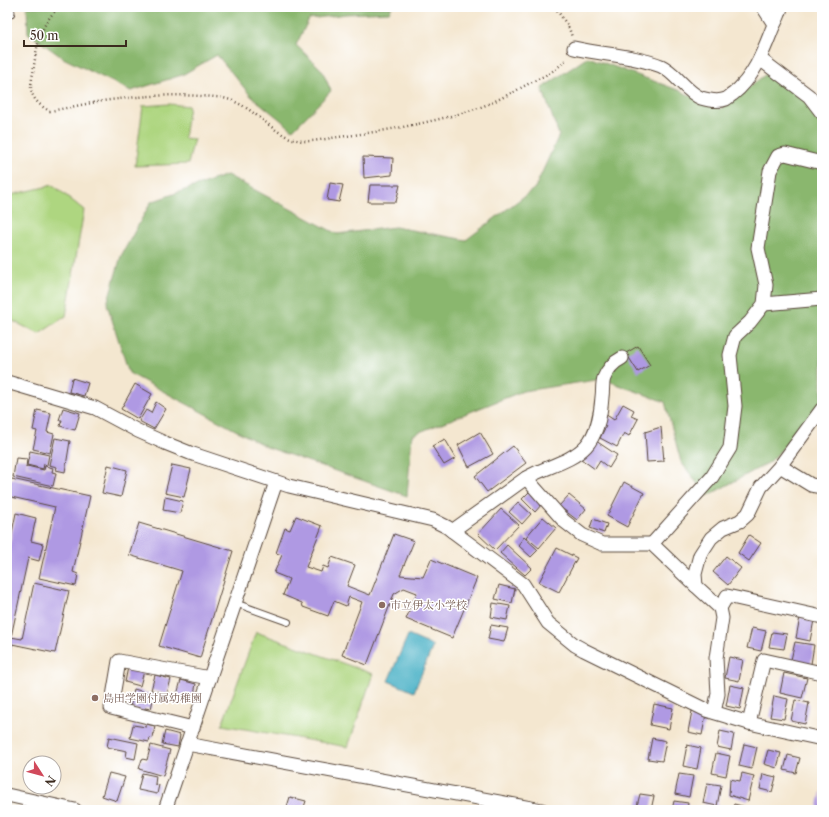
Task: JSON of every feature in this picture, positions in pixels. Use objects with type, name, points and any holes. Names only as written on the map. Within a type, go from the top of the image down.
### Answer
[{"type":"street","points":[[763,7],[774,24]]},
{"type":"street","points":[[574,48],[590,52],[641,59],[663,67],[701,98],[713,100],[725,99],[740,88],[751,74],[760,59],[774,24],[780,14],[781,7]]},
{"type":"street","points":[[760,59],[809,96],[822,113]]},
{"type":"street","points":[[652,544],[712,476],[730,448],[734,406],[730,355],[735,336],[750,322],[764,304],[766,285],[758,248],[770,171],[778,156],[785,154],[822,163]]},
{"type":"street","points":[[764,304],[822,300]]},
{"type":"street","points":[[452,531],[526,478],[571,458],[587,445],[596,429],[602,409],[603,378],[614,362],[622,358]]},
{"type":"street","points":[[7,382],[95,408],[138,432],[276,482],[433,520],[452,531],[522,584],[548,623],[575,644],[706,710],[749,722],[822,739]]},
{"type":"street","points":[[696,586],[695,574],[700,555],[711,538],[723,528],[740,521],[748,514],[761,487],[780,466],[822,409]]},
{"type":"street","points":[[780,466],[811,485],[822,487]]},
{"type":"street","points":[[526,478],[564,521],[582,535],[602,544],[652,544],[720,608],[722,618],[716,658],[718,694],[714,712]]},
{"type":"street","points":[[165,810],[276,482]]},
{"type":"street","points":[[720,608],[727,596],[822,617]]},
{"type":"street","points":[[749,722],[764,660],[822,673]]},
{"type":"street","points":[[193,728],[111,708],[119,661],[210,678]]},
{"type":"street","points":[[187,744],[542,810]]},
{"type":"street","points":[[7,795],[75,810]]},
{"type":"lane","points":[[235,603],[288,622]]},
{"type":"path","points":[[61,7],[48,19],[35,58],[31,89],[36,100],[41,106],[50,111],[118,99],[170,96],[217,97],[238,102],[252,111],[280,134],[303,142],[379,132],[477,109],[548,74],[563,64],[574,48],[574,41],[569,28],[555,7]]},
{"type":"green space","points":[[27,7],[392,7],[389,12],[346,14],[309,19],[296,45],[322,70],[331,91],[293,130],[251,96],[217,55],[182,75],[131,91],[63,58],[28,33]]},
{"type":"green space","points":[[588,57],[678,90],[720,109],[774,68],[822,115],[822,407],[770,462],[707,496],[681,462],[665,402],[603,379],[523,391],[412,435],[407,496],[267,447],[129,373],[107,304],[121,256],[151,202],[227,175],[337,234],[395,227],[466,240],[535,188],[559,135],[542,88]]},
{"type":"green space","points":[[169,104],[189,106],[184,138],[194,139],[188,164],[135,166],[143,106]]},
{"type":"green space","points":[[53,185],[84,210],[66,316],[39,334],[7,318],[7,196]]},
{"type":"green space","points":[[256,632],[373,674],[348,747],[222,725]]},
{"type":"water","points":[[408,635],[433,646],[414,692],[388,681]]},
{"type":"building","points":[[363,157],[393,158],[392,175],[364,178]]},
{"type":"building","points":[[330,183],[343,185],[339,202],[327,200]]},
{"type":"building","points":[[370,185],[400,185],[396,202],[368,202]]},
{"type":"building","points":[[638,346],[650,365],[638,372],[626,353]]},
{"type":"building","points":[[72,378],[88,383],[84,396],[69,392]]},
{"type":"building","points":[[135,384],[152,394],[138,419],[121,409]]},
{"type":"building","points":[[156,402],[166,409],[154,429],[139,421],[146,410],[151,413]]},
{"type":"building","points":[[623,404],[634,410],[631,416],[638,419],[629,436],[624,433],[617,447],[600,438],[606,426],[600,423],[605,414],[614,420]]},
{"type":"building","points":[[63,408],[80,413],[75,430],[60,426],[62,420],[59,420]]},
{"type":"building","points":[[37,410],[51,413],[47,432],[54,434],[50,453],[33,449],[37,431],[33,430]]},
{"type":"building","points":[[661,427],[664,461],[647,462],[645,432]]},
{"type":"building","points":[[480,432],[493,454],[469,467],[458,445]]},
{"type":"building","points":[[55,438],[70,441],[65,472],[56,470],[57,467],[49,465]]},
{"type":"building","points":[[445,439],[456,458],[444,465],[432,446]]},
{"type":"building","points":[[593,439],[617,455],[609,468],[600,461],[595,469],[581,459]]},
{"type":"building","points":[[513,446],[526,463],[487,492],[475,476]]},
{"type":"building","points":[[30,451],[49,455],[47,465],[44,464],[43,469],[27,465]]},
{"type":"building","points":[[16,458],[27,459],[26,468],[27,466],[44,470],[45,466],[53,468],[52,472],[56,473],[53,486],[13,477]]},
{"type":"building","points":[[108,465],[127,470],[121,497],[102,493]]},
{"type":"building","points":[[172,465],[191,469],[184,497],[165,493]]},
{"type":"building","points":[[7,478],[90,496],[73,572],[78,574],[76,586],[39,578],[55,507],[7,496]]},
{"type":"building","points":[[624,482],[644,493],[627,527],[607,516]]},
{"type":"building","points":[[529,492],[542,504],[535,512],[522,499]]},
{"type":"building","points":[[569,495],[586,509],[577,520],[559,506]]},
{"type":"building","points":[[165,497],[183,501],[180,513],[163,510]]},
{"type":"building","points":[[518,502],[531,514],[522,524],[509,512]]},
{"type":"building","points":[[501,509],[519,525],[495,550],[478,534]]},
{"type":"building","points":[[16,513],[36,518],[31,541],[43,544],[39,561],[28,558],[11,637],[22,639],[34,583],[69,591],[55,653],[12,644],[8,666],[7,557]]},
{"type":"building","points":[[296,516],[322,526],[306,567],[321,572],[323,566],[328,568],[332,557],[355,565],[347,586],[370,595],[394,534],[414,541],[400,575],[423,577],[431,559],[477,578],[452,638],[406,619],[417,593],[404,588],[394,594],[367,665],[342,655],[362,602],[349,597],[346,606],[334,601],[328,616],[303,607],[302,603],[283,595],[289,579],[274,573],[282,555],[276,553],[285,528],[290,530]]},
{"type":"building","points":[[543,517],[556,528],[539,548],[526,537]]},
{"type":"building","points":[[593,519],[607,524],[604,533],[590,528]]},
{"type":"building","points":[[139,523],[233,551],[200,658],[159,646],[182,571],[129,555]]},
{"type":"building","points":[[749,535],[761,543],[749,561],[738,553]]},
{"type":"building","points":[[524,537],[538,550],[531,557],[518,545]]},
{"type":"building","points":[[507,545],[532,568],[525,575],[500,553]]},
{"type":"building","points":[[557,548],[577,558],[559,592],[539,582]]},
{"type":"building","points":[[726,556],[741,568],[728,585],[713,572]]},
{"type":"building","points":[[499,585],[515,589],[512,603],[495,599]]},
{"type":"building","points":[[493,603],[510,606],[507,620],[491,617]]},
{"type":"building","points":[[800,617],[814,620],[810,641],[796,638]]},
{"type":"building","points":[[491,625],[508,628],[504,642],[488,639]]},
{"type":"building","points":[[752,628],[766,631],[761,651],[747,648]]},
{"type":"building","points":[[772,632],[787,634],[784,649],[769,647]]},
{"type":"building","points":[[795,642],[814,645],[811,664],[791,660]]},
{"type":"building","points":[[729,657],[743,660],[739,681],[725,678]]},
{"type":"building","points":[[128,667],[144,671],[140,686],[125,682]]},
{"type":"building","points":[[784,673],[807,678],[802,698],[780,693]]},
{"type":"building","points":[[155,675],[171,679],[167,694],[151,690]]},
{"type":"building","points":[[181,680],[196,684],[193,699],[177,695]]},
{"type":"building","points":[[730,685],[744,688],[740,709],[726,706]]},
{"type":"building","points":[[134,689],[154,695],[151,709],[145,708],[144,712],[130,708]]},
{"type":"building","points":[[774,696],[788,699],[784,719],[770,717]]},
{"type":"building","points":[[795,700],[809,703],[805,724],[791,721]]},
{"type":"building","points":[[654,704],[673,708],[669,729],[650,725]]},
{"type":"building","points":[[692,711],[706,714],[702,735],[688,732]]},
{"type":"building","points":[[146,724],[155,726],[153,738],[150,737],[149,742],[130,738],[133,725],[146,727]]},
{"type":"building","points":[[165,731],[180,735],[178,747],[162,744]]},
{"type":"building","points":[[720,731],[734,734],[731,750],[717,747]]},
{"type":"building","points":[[109,737],[138,743],[135,759],[126,757],[127,751],[107,747]]},
{"type":"building","points":[[652,738],[666,741],[662,761],[648,759]]},
{"type":"building","points":[[744,744],[757,747],[752,769],[739,766]]},
{"type":"building","points":[[151,745],[170,750],[163,776],[139,769],[142,759],[147,760]]},
{"type":"building","points":[[687,745],[701,748],[697,769],[683,766]]},
{"type":"building","points":[[768,750],[781,753],[777,768],[764,764]]},
{"type":"building","points":[[716,753],[730,756],[726,776],[712,773]]},
{"type":"building","points":[[788,755],[800,758],[796,773],[784,770]]},
{"type":"building","points":[[109,773],[125,777],[117,801],[102,796]]},
{"type":"building","points":[[142,773],[156,776],[155,784],[159,785],[157,794],[138,790]]},
{"type":"building","points":[[742,773],[754,776],[748,801],[729,795],[730,779],[740,781]]},
{"type":"building","points":[[679,774],[693,776],[689,797],[675,794]]},
{"type":"building","points":[[763,774],[776,777],[772,792],[760,789]]},
{"type":"building","points":[[707,783],[721,785],[717,806],[703,803]]},
{"type":"building","points":[[821,791],[822,810],[817,810]]},
{"type":"building","points":[[640,794],[654,796],[651,810],[636,810]]},
{"type":"building","points":[[290,797],[306,801],[303,810],[286,810]]},
{"type":"building","points":[[674,801],[688,803],[687,810],[672,810]]},
{"type":"building","points":[[734,804],[746,807],[746,810],[732,810]]},
{"type":"place","name":"市立伊太小学校","points":[[382,605]]},
{"type":"place","name":"島田学園付属幼稚園","points":[[95,698]]}]
